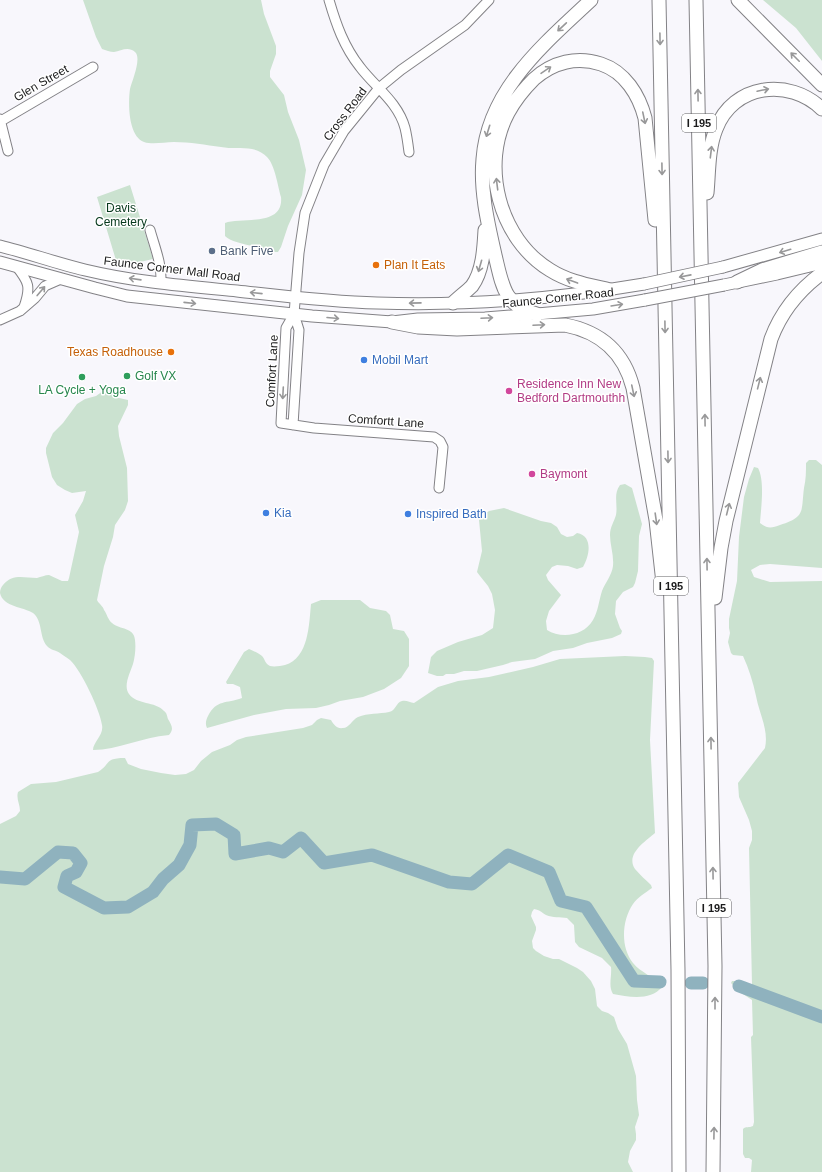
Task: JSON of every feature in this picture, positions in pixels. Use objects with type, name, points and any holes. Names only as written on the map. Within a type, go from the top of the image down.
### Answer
[{"type":"highway","points":[[537,314],[524,311],[510,300],[505,290],[495,257],[486,214],[482,160],[489,127],[513,80],[543,44],[591,0]]},
{"type":"highway","name":"I 195","points":[[659,0],[678,962],[679,1172]]},
{"type":"highway","name":"I 195","points":[[696,0],[715,966],[713,1172]]},
{"type":"highway","points":[[738,0],[822,85]]},
{"type":"highway","points":[[610,290],[574,282],[553,272],[534,259],[514,235],[505,217],[499,197],[496,177],[496,158],[500,133],[508,113],[518,97],[530,83],[559,63],[582,60],[606,66],[613,69],[626,80],[636,96],[643,110],[646,127],[656,224],[664,268]]},
{"type":"highway","points":[[702,246],[712,146],[719,122],[729,109],[741,99],[755,92],[778,89],[786,89],[802,94],[822,109]]},
{"type":"highway","points":[[453,303],[468,290],[476,278],[483,255],[486,214]]},
{"type":"highway","points":[[737,282],[762,270],[822,252]]},
{"type":"highway","points":[[709,645],[724,527],[768,349],[778,323],[788,307],[804,288],[822,273]]},
{"type":"highway","points":[[392,322],[418,327],[457,329],[565,325],[592,334],[612,348],[623,363],[633,388],[653,502],[662,582],[672,634]]},
{"type":"main road","name":"Faunce Corner Road","points":[[295,297],[378,303],[453,303],[510,300],[610,290],[723,267],[822,239]]},
{"type":"main road","name":"Faunce Corner Mall Road","points":[[0,246],[85,270],[134,279],[295,297]]},
{"type":"main road","points":[[0,262],[127,296],[294,314]]},
{"type":"main road","name":"Faunce Corner Road","points":[[294,314],[392,322],[418,319],[485,318],[593,309],[724,285],[822,263]]},
{"type":"street","points":[[329,0],[337,26],[346,46],[363,72],[394,106],[402,120],[407,135],[409,152]]},
{"type":"street","name":"Cross Road","points":[[294,314],[303,224],[314,189],[336,142],[351,121],[379,88],[401,70],[465,25],[489,0]]},
{"type":"street","name":"Glen Street","points":[[0,120],[93,67]]},
{"type":"street","points":[[0,120],[8,151]]},
{"type":"street","points":[[150,230],[160,263],[162,274],[161,283]]},
{"type":"street","points":[[16,266],[28,284],[28,296],[24,308]]},
{"type":"street","points":[[0,320],[24,308],[47,284],[61,279]]},
{"type":"street","name":"Comfort Lane","points":[[281,422],[286,328],[294,314]]},
{"type":"street","name":"Comfort Lane","points":[[293,425],[299,330],[294,314]]},
{"type":"street","name":"Comfortt Lane","points":[[281,422],[293,425],[434,437],[440,441],[443,447],[439,488]]},
{"type":"green space","points":[[83,0],[261,0],[264,14],[276,46],[276,54],[270,71],[270,77],[284,95],[288,112],[299,140],[306,170],[302,195],[278,252],[234,241],[225,236],[225,223],[269,217],[276,213],[280,206],[281,197],[276,176],[267,157],[254,149],[248,148],[225,148],[180,142],[151,143],[144,142],[139,139],[132,126],[129,110],[130,89],[137,64],[137,55],[130,49],[114,52],[102,49],[96,37]]},
{"type":"green space","points":[[763,0],[822,0],[822,61],[796,28]]},
{"type":"green space","name":"Davis Cemetery","points":[[130,185],[153,259],[118,267],[97,197]]},
{"type":"green space","points":[[108,389],[119,398],[128,400],[128,405],[118,426],[127,468],[128,501],[125,510],[115,525],[97,600],[103,607],[111,622],[129,631],[134,636],[135,655],[127,683],[127,691],[137,700],[156,706],[165,712],[172,729],[169,735],[149,738],[112,748],[93,750],[102,729],[101,718],[94,700],[79,672],[70,660],[47,646],[38,620],[33,613],[9,604],[2,598],[0,593],[3,585],[7,581],[15,578],[37,578],[49,575],[62,581],[68,581],[79,532],[75,515],[83,501],[86,491],[72,493],[57,485],[52,477],[46,448],[53,433],[63,423],[77,404]]},
{"type":"green space","points":[[809,460],[816,460],[822,465],[822,568],[770,564],[760,565],[751,570],[754,577],[770,582],[822,581],[822,1172],[751,1172],[752,1160],[745,1158],[743,1154],[743,1129],[753,1126],[754,1122],[751,1037],[753,1035],[752,1000],[740,992],[731,983],[732,981],[738,981],[747,985],[752,985],[749,848],[752,840],[752,831],[739,797],[738,783],[765,748],[766,735],[752,681],[743,656],[733,655],[731,653],[728,642],[730,633],[729,619],[737,581],[739,537],[744,497],[754,467],[758,468],[761,480],[762,495],[760,523],[767,527],[772,527],[794,519],[801,512],[806,479],[806,463]]},
{"type":"green space","points":[[625,484],[632,488],[642,524],[639,536],[638,571],[635,583],[633,587],[623,592],[616,601],[615,614],[622,631],[621,634],[612,638],[587,643],[573,648],[553,651],[535,659],[512,662],[477,671],[464,671],[454,674],[446,674],[443,676],[428,673],[431,657],[437,651],[458,642],[482,635],[493,628],[495,610],[492,594],[488,586],[477,572],[482,551],[479,520],[489,511],[504,508],[551,523],[557,527],[561,534],[567,537],[573,536],[577,533],[586,538],[589,547],[587,558],[583,567],[577,569],[557,565],[552,567],[546,575],[548,580],[561,595],[549,611],[546,621],[547,630],[553,633],[565,635],[578,633],[584,630],[595,617],[602,591],[610,576],[613,566],[610,532],[616,515],[616,496],[618,488],[620,485]]},
{"type":"green space","points":[[321,600],[360,600],[370,608],[386,611],[390,615],[393,629],[404,631],[409,639],[409,666],[401,678],[384,689],[363,697],[340,701],[316,708],[286,709],[254,715],[207,728],[206,724],[208,716],[218,704],[242,698],[240,687],[233,684],[227,684],[226,682],[244,652],[249,649],[258,653],[270,666],[285,665],[293,661],[299,655],[306,639],[311,604]]},
{"type":"green space","points":[[625,656],[652,658],[654,661],[650,740],[655,833],[638,848],[633,858],[635,869],[651,885],[652,888],[637,899],[629,910],[625,925],[624,942],[629,957],[633,963],[662,987],[652,994],[639,997],[613,994],[610,985],[611,967],[602,958],[579,947],[575,942],[574,925],[567,918],[549,916],[534,909],[531,916],[536,927],[532,941],[533,948],[544,956],[559,959],[583,972],[591,981],[595,989],[597,1006],[602,1011],[614,1017],[618,1029],[627,1044],[636,1076],[639,1115],[635,1127],[636,1140],[630,1151],[628,1162],[633,1172],[0,1172],[0,824],[16,816],[20,811],[17,797],[18,792],[31,784],[56,782],[98,772],[108,762],[118,758],[125,758],[128,764],[141,769],[175,775],[186,774],[194,770],[201,761],[212,752],[246,737],[303,728],[312,725],[321,718],[331,720],[337,727],[345,728],[358,717],[391,711],[398,703],[402,701],[414,703],[438,687],[458,681],[489,677],[560,659]]},
{"type":"waterway","points":[[0,877],[25,879],[58,852],[73,853],[81,863],[76,872],[67,876],[64,887],[104,908],[128,907],[153,892],[163,879],[179,865],[190,845],[192,825],[216,824],[234,835],[235,854],[269,848],[283,852],[301,838],[324,863],[372,855],[449,882],[472,884],[508,855],[549,872],[561,901],[586,907],[634,981],[660,982]]},
{"type":"waterway","points":[[691,983],[703,983]]},
{"type":"waterway","points":[[739,986],[822,1017]]},
{"type":"place","name":"Bank Five","points":[[212,251]]},
{"type":"place","name":"Plan It Eats","points":[[376,265]]},
{"type":"place","name":"Texas Roadhouse","points":[[171,352]]},
{"type":"place","name":"Mobil Mart","points":[[364,360]]},
{"type":"place","name":"Golf VX","points":[[127,376]]},
{"type":"place","name":"LA Cycle + Yoga","points":[[82,377]]},
{"type":"place","name":"Residence Inn New Bedford Dartmouthh","points":[[509,391]]},
{"type":"place","name":"Baymont","points":[[532,474]]},
{"type":"place","name":"Kia","points":[[266,513]]},
{"type":"place","name":"Inspired Bath","points":[[408,514]]}]
